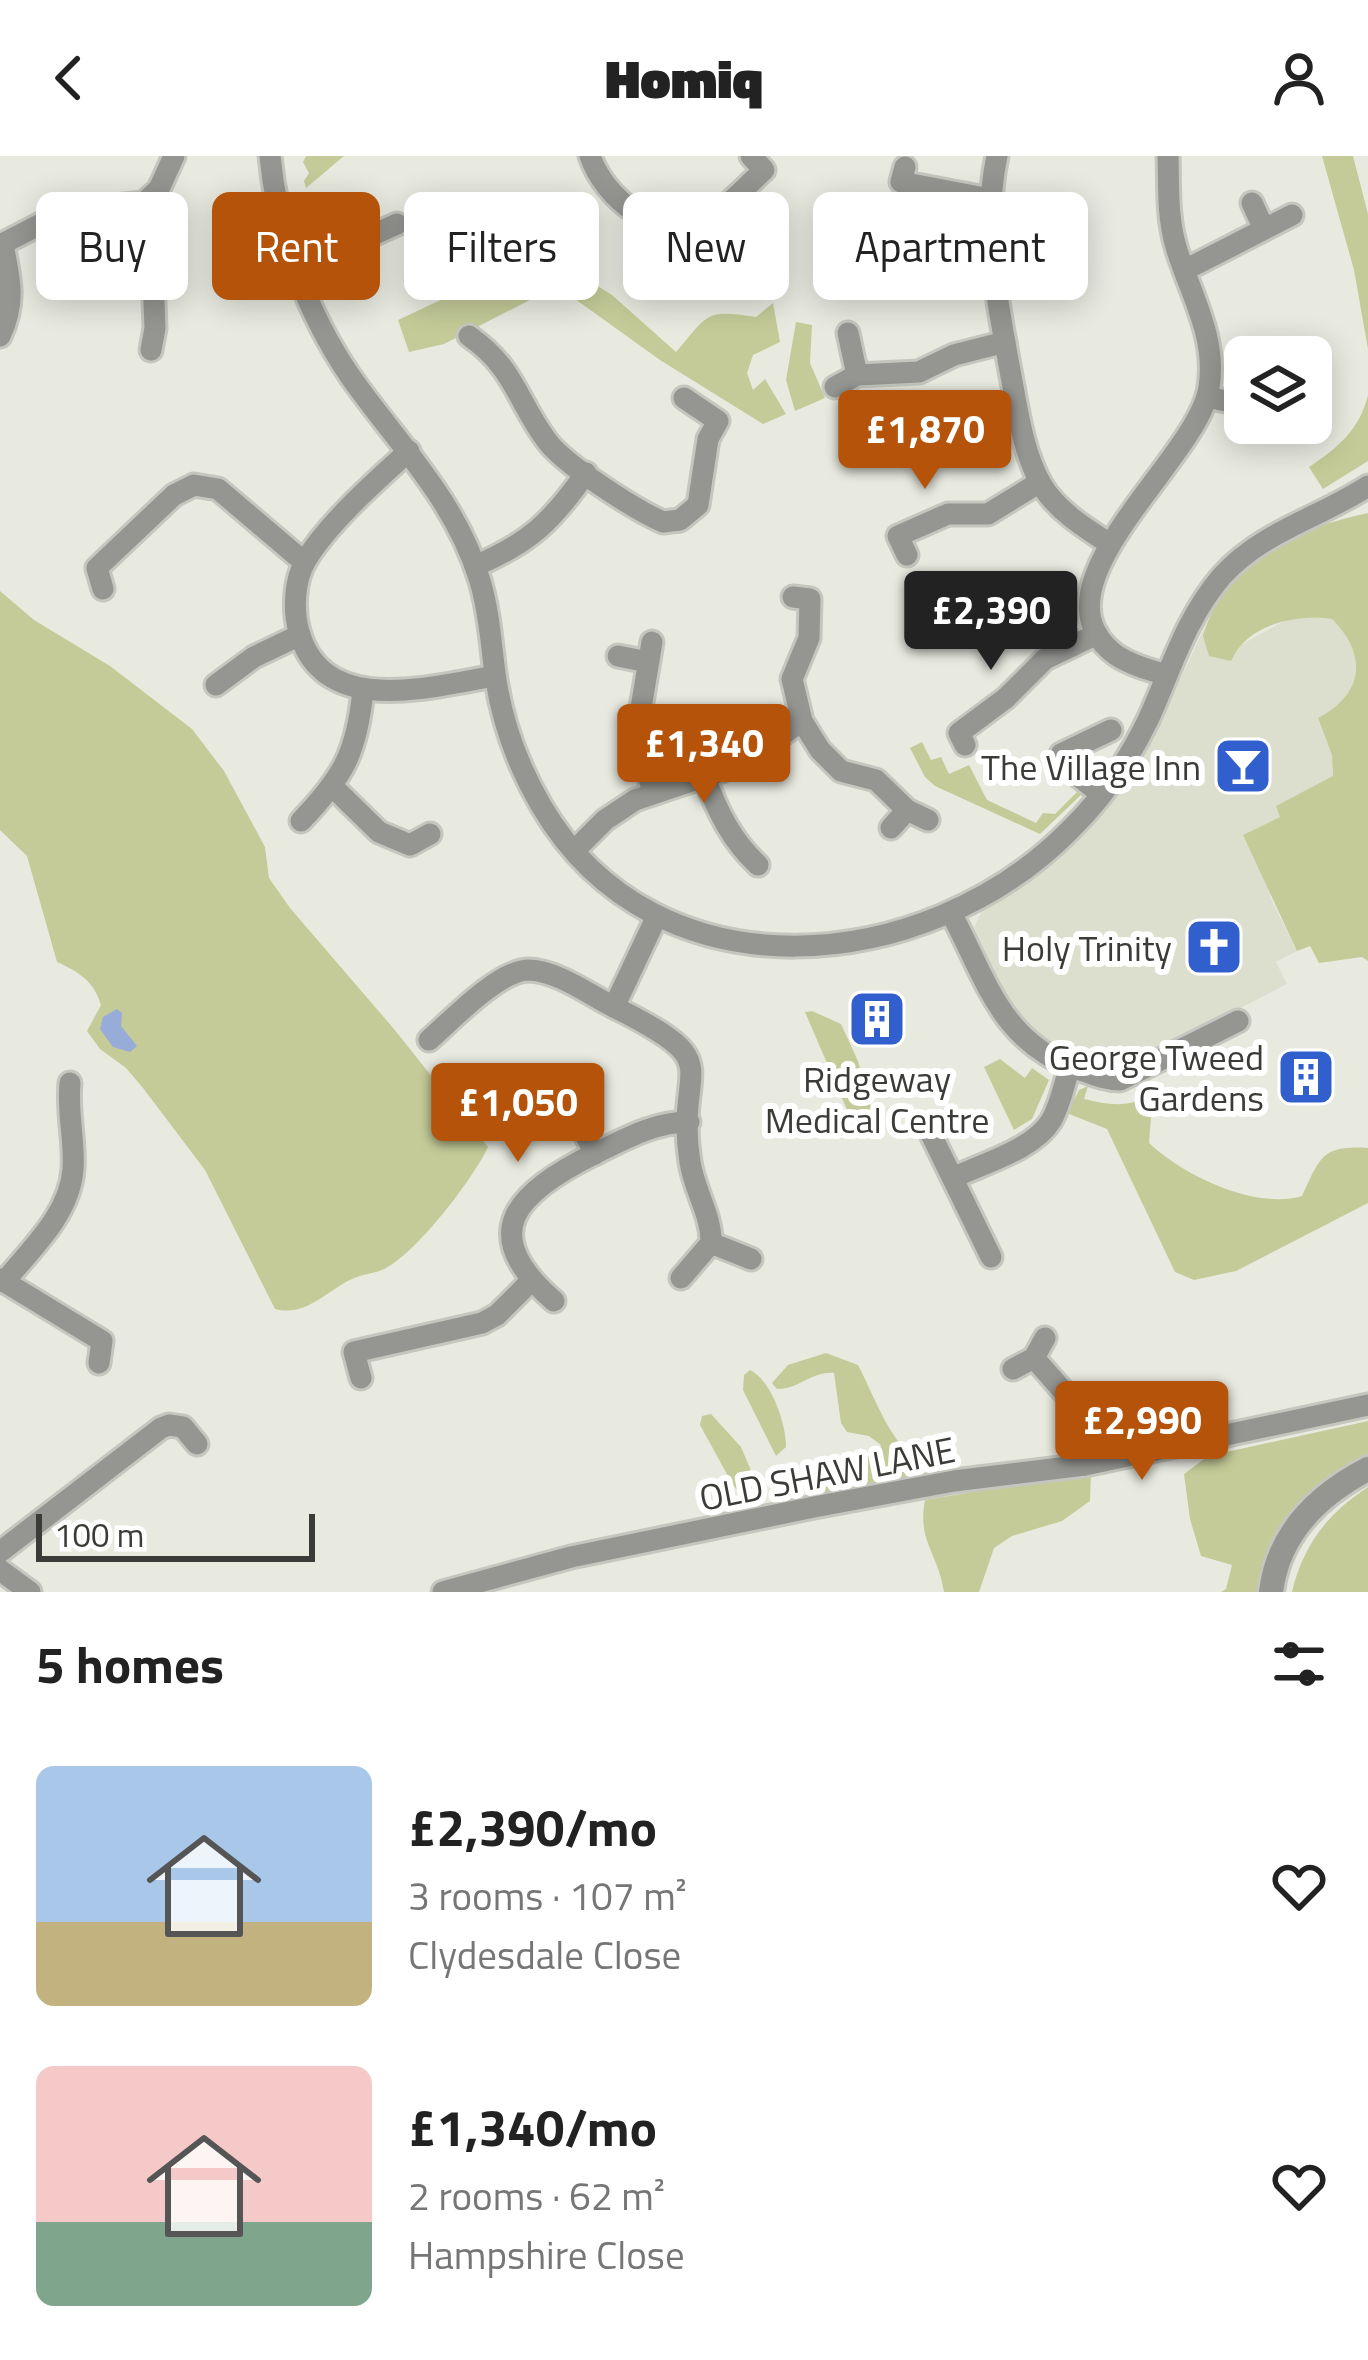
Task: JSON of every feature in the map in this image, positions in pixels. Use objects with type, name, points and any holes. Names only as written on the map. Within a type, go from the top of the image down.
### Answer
[{"type":"street","points":[[154,192],[174,156]]},
{"type":"street","points":[[270,156],[276,192]]},
{"type":"street","points":[[590,156],[600,178],[626,206],[668,225],[702,221],[765,161]]},
{"type":"street","points":[[991,192],[997,156]]},
{"type":"street","points":[[1167,675],[1120,657],[1096,634],[1090,620],[1091,597],[1110,544],[1189,439],[1208,397],[1209,344],[1169,218],[1168,156]]},
{"type":"street","points":[[905,166],[901,182],[953,192]]},
{"type":"street","points":[[1252,203],[1264,229]]},
{"type":"street","points":[[1184,270],[1292,215]]},
{"type":"street","points":[[380,232],[397,224]]},
{"type":"street","points":[[0,336],[12,297],[1,245],[36,226]]},
{"type":"street","points":[[155,300],[160,335]]},
{"type":"street","points":[[312,300],[344,366],[449,509],[475,566],[503,715],[524,773],[546,814],[609,885],[657,916],[699,933],[790,946],[866,940],[951,914],[991,893],[1035,862],[1128,759],[1186,629],[1223,575],[1279,531],[1368,486]]},
{"type":"street","points":[[998,300],[1021,424],[1040,482],[1063,511],[1110,544]]},
{"type":"street","points":[[848,333],[857,375]]},
{"type":"street","points":[[469,336],[493,342],[551,446],[658,520],[680,520],[700,500],[708,439],[727,423],[684,398]]},
{"type":"street","points":[[835,387],[857,375],[919,372],[954,355],[1005,342]]},
{"type":"street","points":[[1208,397],[1224,400]]},
{"type":"street","points":[[409,451],[304,562],[296,594],[299,634],[330,676],[363,690],[394,692],[495,676]]},
{"type":"street","points":[[475,566],[539,531],[586,473]]},
{"type":"street","points":[[907,555],[898,536],[948,514],[988,514],[1040,482]]},
{"type":"street","points":[[92,573],[174,495],[194,485],[218,489],[304,562]]},
{"type":"street","points":[[1337,504],[1368,502]]},
{"type":"street","points":[[813,575],[802,598],[809,638],[792,679],[802,722],[833,764],[850,776],[876,780],[918,815],[891,828]]},
{"type":"street","points":[[216,686],[254,657],[299,634]]},
{"type":"street","points":[[965,746],[959,733],[1006,698],[1030,671],[1096,634]]},
{"type":"street","points":[[617,656],[650,652],[636,738],[653,791]]},
{"type":"street","points":[[301,821],[333,787],[356,743],[363,690]]},
{"type":"street","points":[[575,850],[615,812],[653,791],[749,760],[802,722]]},
{"type":"street","points":[[1101,794],[1073,772],[1061,754],[1111,730]]},
{"type":"street","points":[[705,777],[743,861]]},
{"type":"street","points":[[333,787],[380,832],[419,846]]},
{"type":"street","points":[[951,914],[1016,1033],[1034,1049],[1070,1066],[1120,1080],[1238,1021]]},
{"type":"street","points":[[614,1007],[657,916]]},
{"type":"street","points":[[429,1040],[477,1011],[501,980],[530,970],[552,976],[668,1034],[685,1051],[693,1079],[690,1167],[711,1244]]},
{"type":"street","points":[[953,1178],[1044,1130],[1056,1111],[1070,1066]]},
{"type":"street","points":[[70,1083],[57,1114],[73,1157],[66,1199],[2,1281],[108,1345]]},
{"type":"street","points":[[554,1301],[531,1281],[511,1241],[518,1206],[536,1186],[595,1154],[658,1125],[689,1122]]},
{"type":"street","points":[[927,1126],[992,1257]]},
{"type":"street","points":[[584,1132],[595,1154]]},
{"type":"street","points":[[711,1244],[751,1259]]},
{"type":"street","points":[[681,1278],[711,1244]]},
{"type":"street","points":[[361,1378],[354,1352],[482,1323],[497,1315],[531,1281]]},
{"type":"street","points":[[1013,1369],[1040,1348],[1072,1401],[1085,1465]]},
{"type":"street","name":"OLD SHAW LANE","points":[[443,1592],[571,1557],[814,1507],[954,1481],[1085,1465],[1368,1405]]},
{"type":"street","points":[[0,1552],[161,1428],[183,1427],[197,1444]]},
{"type":"street","points":[[1271,1592],[1282,1553],[1302,1518],[1335,1489],[1368,1469]]},
{"type":"street","points":[[0,1570],[30,1592]]},
{"type":"shaded area","points":[[1211,613],[1204,631],[1237,647],[1293,616],[1332,619],[1358,659],[1356,682],[1347,698],[1318,719],[1332,755],[1333,777],[1276,807],[1281,817],[1270,897],[1297,951],[1276,962],[1287,984],[1133,1064],[1103,1068],[1035,1040],[1016,1019],[974,927],[982,911],[1048,868],[1109,807],[1154,737]]},
{"type":"green space","points":[[306,156],[344,156],[306,188]]},
{"type":"green space","points":[[1322,156],[1353,156],[1368,214],[1368,349],[1354,270]]},
{"type":"green space","points":[[599,287],[676,352],[709,317],[756,317],[773,303],[780,342],[753,355],[747,373],[753,390],[765,379],[786,414],[763,424],[660,360],[576,300],[599,300]]},
{"type":"green space","points":[[441,300],[530,300],[444,344],[409,352],[398,320]]},
{"type":"green space","points":[[796,322],[812,325],[810,363],[825,398],[795,411],[786,380]]},
{"type":"green space","points":[[1368,395],[1368,461],[1323,489],[1309,467],[1346,437]]},
{"type":"green space","points":[[1368,513],[1368,961],[1362,957],[1319,963],[1310,946],[1297,951],[1243,835],[1280,817],[1276,806],[1333,776],[1332,755],[1318,718],[1345,697],[1356,673],[1356,660],[1332,619],[1274,624],[1248,638],[1231,661],[1209,656],[1203,636],[1228,587],[1267,552],[1315,528]]},
{"type":"green space","points":[[0,591],[34,620],[110,666],[192,729],[224,771],[265,847],[269,878],[290,908],[488,1147],[443,1213],[386,1268],[350,1280],[306,1307],[275,1309],[205,1170],[143,1088],[87,1031],[101,1005],[98,997],[85,978],[57,962],[27,856],[0,830]]},
{"type":"green space","points":[[922,742],[931,760],[941,757],[949,774],[969,765],[987,800],[1036,823],[1043,813],[1055,814],[1081,788],[1084,792],[1040,834],[935,786],[910,748]]},
{"type":"green space","points":[[805,1012],[841,1024],[872,1111],[851,1119]]},
{"type":"green space","points":[[1000,1059],[1025,1078],[1032,1068],[1049,1080],[1032,1119],[1014,1130],[984,1067]]},
{"type":"green space","points":[[1088,1086],[1084,1099],[1111,1104],[1137,1101],[1153,1092],[1149,1143],[1180,1167],[1241,1194],[1283,1199],[1302,1196],[1324,1157],[1340,1149],[1368,1148],[1368,1203],[1236,1271],[1194,1280],[1175,1272],[1107,1129],[1064,1112],[1068,1101]]},
{"type":"green space","points":[[826,1353],[858,1365],[893,1433],[923,1464],[924,1476],[835,1494],[821,1492],[822,1481],[843,1466],[871,1454],[878,1456],[881,1445],[869,1436],[847,1432],[841,1423],[834,1373],[785,1389],[772,1383],[788,1365]]},
{"type":"green space","points":[[750,1370],[771,1392],[780,1415],[786,1447],[776,1456],[743,1390],[744,1375]]},
{"type":"green space","points":[[711,1414],[741,1447],[758,1487],[739,1492],[733,1485],[700,1425],[702,1416]]},
{"type":"green space","points":[[1368,1421],[1368,1461],[1331,1478],[1266,1592],[1221,1592],[1232,1565],[1201,1556],[1184,1474],[1208,1456]]},
{"type":"green space","points":[[1091,1472],[1090,1501],[1062,1521],[1012,1536],[994,1548],[979,1592],[944,1592],[926,1537],[925,1500]]},
{"type":"green space","points":[[1368,1487],[1368,1592],[1292,1592],[1319,1532]]},
{"type":"water","points":[[117,1009],[122,1013],[121,1026],[137,1046],[130,1052],[113,1047],[100,1029],[103,1017]]},
{"type":"place","name":"The Village Inn","points":[[1243,766]]},
{"type":"place","name":"Holy Trinity","points":[[1214,947]]},
{"type":"place","name":"Ridgeway Medical Centre","points":[[877,1019]]},
{"type":"place","name":"George Tweed Gardens","points":[[1306,1077]]}]
